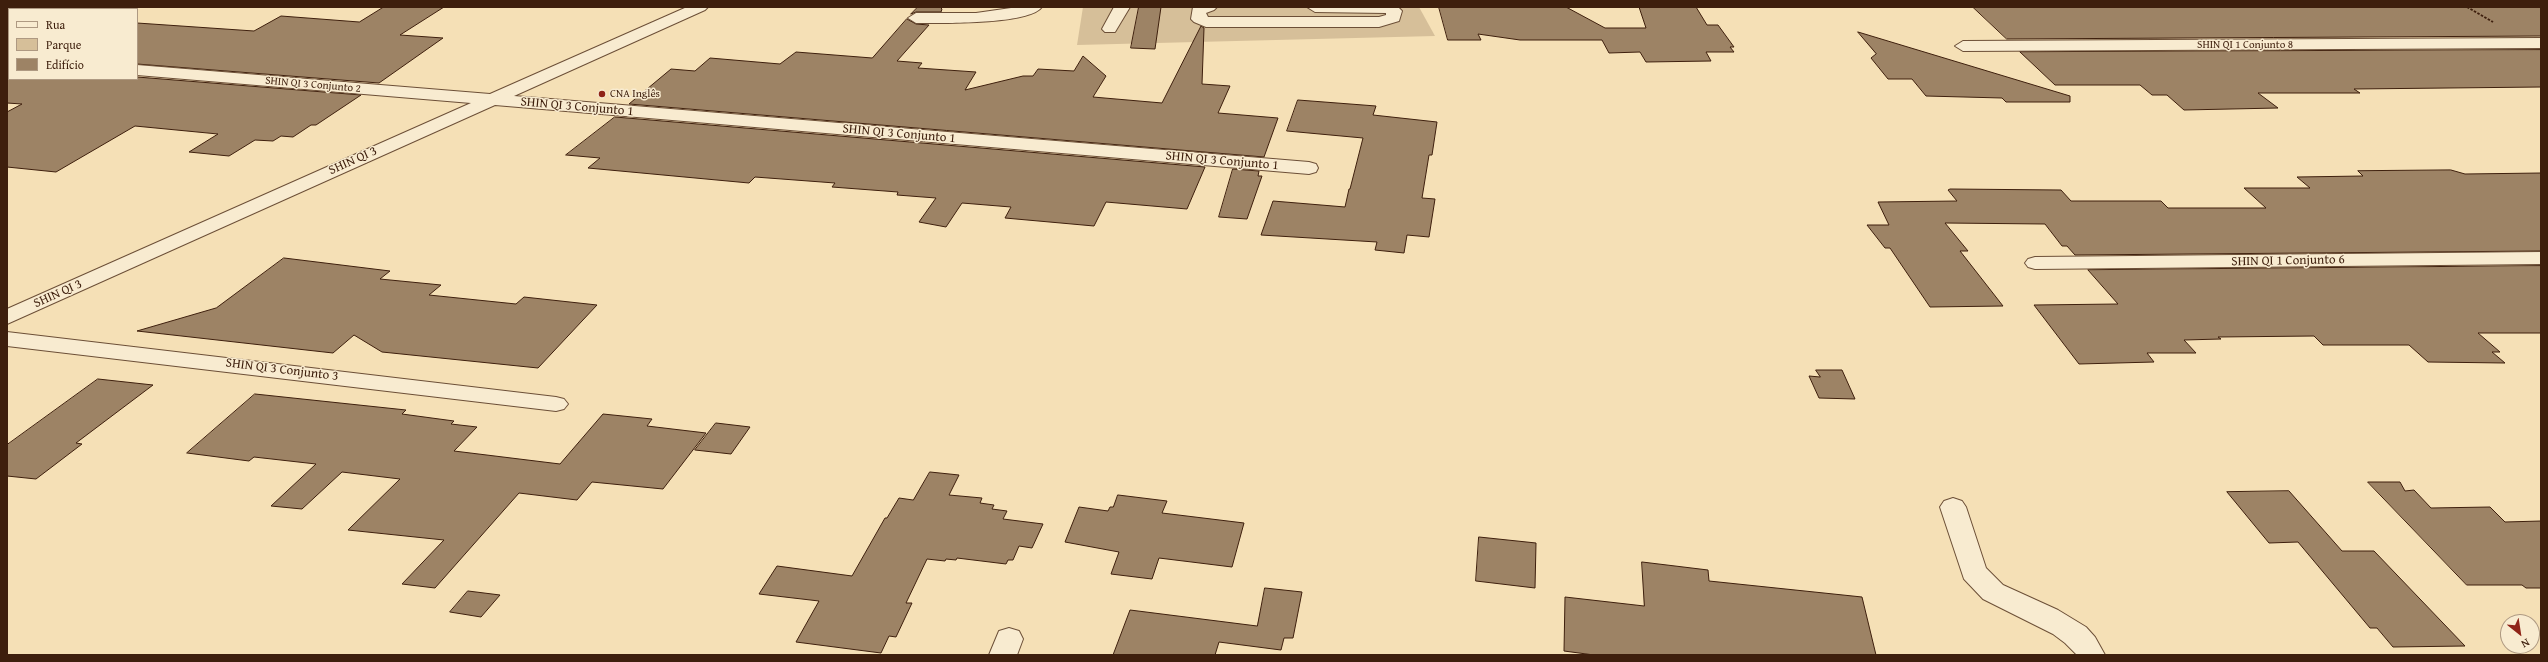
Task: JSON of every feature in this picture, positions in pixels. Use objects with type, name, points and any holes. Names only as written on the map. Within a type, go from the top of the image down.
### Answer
[{"type":"street","name":"SHIN QI 3","points":[[7,317],[489,100],[700,7]]},
{"type":"street","points":[[916,18],[980,19],[1009,14],[1034,7]]},
{"type":"street","points":[[1110,29],[1122,7]]},
{"type":"street","points":[[1209,7],[1198,10],[1199,19],[1206,22],[1379,22],[1394,18],[1394,11],[1386,7],[1315,7]]},
{"type":"street","name":"SHIN QI 1 Conjunto 8","points":[[1963,46],[2536,46]]},
{"type":"street","name":"SHIN QI 3 Conjunto 2","points":[[138,70],[489,100]]},
{"type":"street","name":"SHIN QI 3 Conjunto 1","points":[[489,100],[1310,168]]},
{"type":"street","name":"SHIN QI 1 Conjunto 6","points":[[2035,263],[2541,258]]},
{"type":"street","name":"SHIN QI 3 Conjunto 3","points":[[7,339],[556,404]]},
{"type":"street","points":[[1953,507],[1974,572],[1984,584],[1993,592],[2074,634],[2089,648],[2092,655]]},
{"type":"green space","points":[[1083,7],[1419,7],[1435,36],[1077,45]]},
{"type":"building","points":[[384,7],[444,7],[400,35],[443,38],[379,83],[138,64],[138,23],[254,31],[281,16],[359,22]]},
{"type":"building","points":[[918,7],[940,7],[942,9],[941,12],[916,12],[911,14]]},
{"type":"building","points":[[1139,7],[1161,7],[1155,49],[1131,48]]},
{"type":"building","points":[[1439,7],[1566,7],[1605,28],[1646,28],[1639,7],[1696,7],[1707,25],[1718,25],[1734,47],[1730,47],[1734,52],[1706,52],[1711,61],[1646,62],[1640,52],[1609,53],[1602,40],[1520,40],[1478,34],[1481,40],[1448,40]]},
{"type":"building","points":[[1973,7],[2541,7],[2541,36],[2007,39]]},
{"type":"building","points":[[907,19],[916,24],[929,25],[897,61],[922,63],[918,68],[976,72],[965,90],[1023,76],[1033,76],[1038,69],[1074,71],[1083,56],[1106,76],[1093,97],[1162,103],[1201,26],[1204,28],[1202,84],[1230,86],[1218,113],[1278,118],[1264,157],[629,104],[671,69],[695,71],[710,58],[780,64],[796,52],[872,58]]},
{"type":"building","points":[[1858,32],[2070,96],[2070,102],[2006,102],[2002,98],[1926,96],[1912,79],[1888,79],[1871,58],[1876,54]]},
{"type":"building","points":[[2541,50],[2541,87],[2354,89],[2360,93],[2258,93],[2278,108],[2184,110],[2167,95],[2152,95],[2140,85],[2055,85],[2020,52]]},
{"type":"building","points":[[138,77],[361,95],[316,125],[311,125],[293,137],[281,136],[273,141],[255,140],[229,156],[189,152],[218,134],[135,126],[56,172],[7,167],[7,112],[22,104],[7,103],[7,79],[138,80]]},
{"type":"building","points":[[1298,100],[1376,106],[1373,115],[1437,122],[1432,155],[1429,155],[1422,198],[1435,199],[1429,237],[1407,235],[1404,253],[1375,250],[1377,242],[1261,235],[1273,201],[1345,207],[1350,189],[1363,138],[1287,131]]},
{"type":"building","points":[[615,117],[1205,167],[1187,209],[1106,202],[1094,226],[1005,218],[1011,207],[962,203],[946,227],[919,222],[936,198],[897,195],[898,192],[832,187],[835,183],[755,177],[749,183],[588,168],[600,158],[566,155]]},
{"type":"building","points":[[1233,169],[1259,171],[1258,176],[1262,176],[1247,219],[1219,217]]},
{"type":"building","points":[[2451,170],[2465,174],[2541,173],[2541,251],[2075,255],[2067,246],[2062,246],[2045,224],[1945,223],[1968,251],[1960,251],[2003,306],[1930,307],[1890,248],[1885,248],[1867,225],[1889,225],[1878,202],[1957,201],[1948,190],[1950,189],[2061,190],[2071,201],[2161,201],[2168,208],[2266,208],[2244,188],[2310,188],[2297,177],[2363,176],[2358,171]]},
{"type":"building","points":[[284,258],[390,271],[380,279],[441,285],[429,295],[516,304],[524,297],[597,305],[538,368],[382,352],[354,335],[333,353],[137,331],[216,308]]},
{"type":"building","points":[[2541,266],[2541,333],[2478,333],[2500,352],[2492,352],[2505,363],[2428,362],[2409,345],[2323,345],[2314,336],[2218,337],[2221,339],[2184,340],[2196,353],[2147,353],[2154,362],[2079,364],[2034,305],[2118,304],[2088,270]]},
{"type":"building","points":[[1816,370],[1842,370],[1855,399],[1819,398],[1809,376],[1820,377]]},
{"type":"building","points":[[98,379],[153,385],[76,443],[82,444],[36,479],[7,476],[7,445]]},
{"type":"building","points":[[255,394],[406,410],[402,414],[454,421],[451,424],[477,427],[454,451],[560,464],[603,414],[652,419],[647,426],[706,433],[663,489],[592,482],[577,500],[519,493],[435,588],[402,584],[444,540],[348,530],[400,479],[342,472],[302,509],[271,506],[316,464],[254,457],[249,461],[187,453]]},
{"type":"building","points":[[716,423],[750,427],[731,454],[695,450]]},
{"type":"building","points":[[930,472],[959,475],[949,495],[982,498],[980,503],[994,505],[992,509],[1007,511],[1003,519],[1043,524],[1032,548],[1019,546],[1013,560],[1008,560],[1006,564],[957,558],[956,560],[946,559],[945,561],[927,559],[906,603],[912,603],[896,637],[889,636],[881,653],[796,642],[819,601],[759,594],[777,566],[852,576],[885,518],[887,518],[899,498],[913,500]]},
{"type":"building","points":[[2368,482],[2400,482],[2405,491],[2414,490],[2431,508],[2490,507],[2505,522],[2541,521],[2541,588],[2526,588],[2522,585],[2467,585]]},
{"type":"building","points":[[2289,491],[2342,551],[2374,551],[2465,646],[2393,647],[2377,628],[2370,628],[2298,542],[2269,543],[2227,492]]},
{"type":"building","points":[[1118,495],[1167,501],[1162,513],[1244,523],[1232,567],[1159,558],[1152,579],[1111,574],[1119,552],[1065,542],[1079,507],[1108,511],[1110,507],[1113,507]]},
{"type":"building","points":[[1479,537],[1536,543],[1535,588],[1476,581]]},
{"type":"building","points":[[1642,562],[1708,570],[1709,581],[1862,597],[1876,655],[1594,655],[1564,651],[1565,597],[1644,606]]},
{"type":"building","points":[[1265,588],[1302,592],[1293,638],[1284,638],[1281,650],[1219,642],[1215,655],[1113,655],[1130,610],[1257,626]]},
{"type":"building","points":[[468,591],[500,595],[481,617],[450,612]]},
{"type":"place","name":"CNA Inglês","points":[[602,94]]}]
